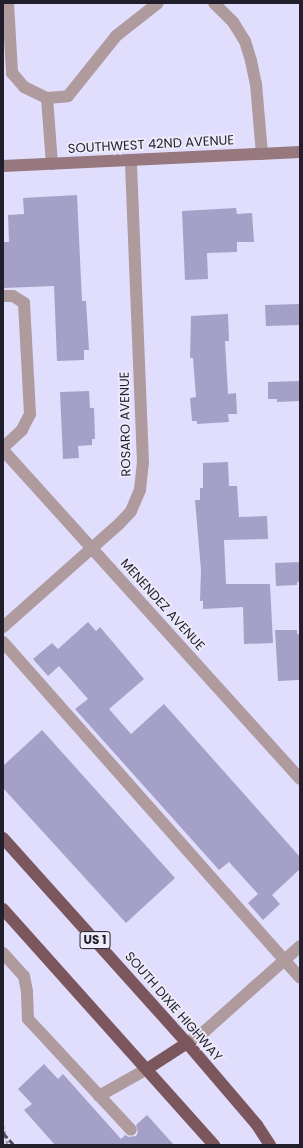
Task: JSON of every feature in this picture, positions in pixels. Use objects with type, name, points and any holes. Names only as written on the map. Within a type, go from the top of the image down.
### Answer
[{"type":"highway","name":"SOUTH DIXIE HIGHWAY","points":[[3,838],[188,1043],[257,1126],[270,1145]]},
{"type":"highway","points":[[3,909],[214,1145]]},
{"type":"highway","points":[[147,1069],[188,1043]]},
{"type":"main road","name":"SOUTHWEST 42ND AVENUE","points":[[3,166],[300,152]]},
{"type":"street","points":[[8,3],[12,73],[24,87],[47,98],[68,96],[116,36],[158,3]]},
{"type":"street","points":[[214,3],[233,22],[245,41],[252,61],[256,84],[262,154]]},
{"type":"street","points":[[47,98],[52,164]]},
{"type":"street","name":"ROSARO AVENUE","points":[[3,628],[131,511],[143,478],[131,160]]},
{"type":"street","points":[[3,296],[13,296],[24,303],[30,414],[22,430],[3,449]]},
{"type":"street","name":"MENENDEZ AVENUE","points":[[3,449],[300,779]]},
{"type":"street","points":[[3,642],[300,978]]},
{"type":"street","points":[[188,1043],[205,1031],[300,946]]},
{"type":"street","points":[[3,953],[24,976],[28,992],[28,1019],[131,1130]]},
{"type":"street","points":[[99,1096],[147,1069]]},
{"type":"path","points":[[3,1126],[8,1145]]},
{"type":"building","points":[[77,195],[82,301],[86,301],[89,350],[84,350],[84,360],[57,361],[54,286],[3,288],[3,242],[9,242],[8,215],[24,214],[23,198]]},
{"type":"building","points":[[236,208],[237,214],[252,213],[254,242],[237,242],[237,252],[207,253],[208,279],[185,280],[182,211]]},
{"type":"building","points":[[300,304],[300,325],[266,326],[265,305]]},
{"type":"building","points":[[228,314],[229,341],[225,341],[228,394],[236,393],[237,414],[228,414],[229,422],[197,424],[197,421],[192,421],[190,398],[196,397],[193,358],[190,358],[191,316]]},
{"type":"building","points":[[300,381],[300,401],[277,402],[277,399],[268,399],[268,382]]},
{"type":"building","points":[[89,391],[90,408],[94,408],[95,439],[92,439],[92,445],[78,446],[79,458],[63,459],[60,392]]},
{"type":"building","points":[[228,462],[229,486],[237,486],[239,517],[267,516],[268,539],[224,540],[226,584],[270,584],[273,643],[244,644],[243,607],[203,609],[203,601],[200,601],[201,570],[195,500],[200,500],[200,488],[203,488],[203,463]]},
{"type":"building","points":[[300,562],[300,582],[297,582],[297,585],[276,586],[275,563]]},
{"type":"building","points":[[88,622],[96,631],[100,627],[144,679],[109,709],[131,734],[164,704],[300,857],[300,869],[272,895],[280,904],[263,920],[248,903],[258,894],[229,862],[219,870],[75,709],[88,699],[59,666],[48,676],[33,659],[52,643],[58,649]]},
{"type":"building","points":[[275,630],[297,630],[297,634],[300,634],[300,680],[278,681]]},
{"type":"building","points":[[42,730],[175,878],[126,923],[3,788],[3,766]]},
{"type":"building","points":[[44,1064],[58,1079],[63,1074],[121,1139],[125,1135],[129,1137],[136,1136],[138,1132],[136,1125],[147,1115],[174,1145],[55,1145],[24,1110],[32,1104],[18,1089]]},
{"type":"railway","points":[[3,1133],[14,1145]]}]
